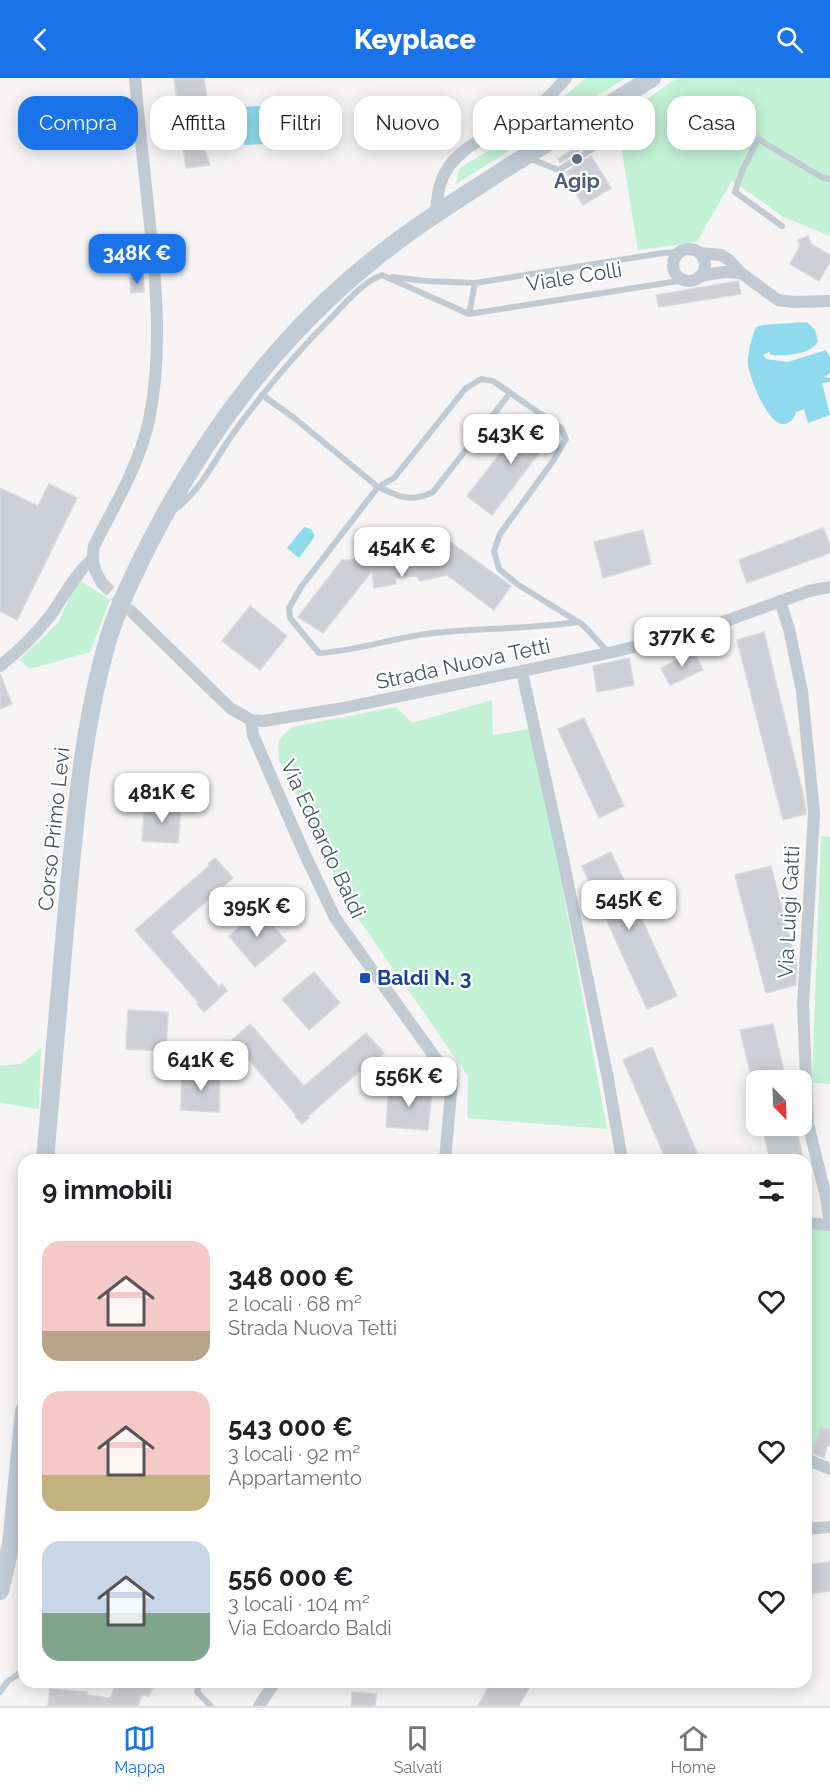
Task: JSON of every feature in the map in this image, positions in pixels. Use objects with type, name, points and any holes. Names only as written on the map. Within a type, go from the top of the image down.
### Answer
[{"type":"main road","name":"Corso Primo Levi","points":[[623,96],[652,78]]},
{"type":"main road","name":"Corso Primo Levi","points":[[46,1154],[82,767],[99,674],[116,616],[128,587],[163,518],[204,447],[229,411],[290,338],[371,262],[436,213],[536,150]]},
{"type":"main road","points":[[0,1591],[11,1544],[18,1472]]},
{"type":"street","points":[[102,583],[95,571],[92,559],[94,546],[134,464],[148,422],[155,381],[157,313],[154,267],[135,78]]},
{"type":"street","points":[[436,213],[440,183],[448,168],[460,154],[527,114],[552,95],[567,78]]},
{"type":"street","points":[[741,273],[723,272],[701,276],[693,280],[684,280],[674,270],[674,260],[680,252],[690,250],[721,255],[778,300],[793,303],[830,301]]},
{"type":"street","points":[[699,253],[705,262],[701,276]]},
{"type":"street","points":[[0,666],[27,644],[51,615],[76,574],[92,559]]},
{"type":"street","name":"Strada Nuova Tetti","points":[[251,720],[309,714],[609,654],[698,631],[809,591],[830,587]]},
{"type":"street","name":"Via Luigi Gatti","points":[[780,601],[789,629],[802,691],[814,813],[803,1005],[808,1124],[826,1197],[830,1225],[812,1224]]},
{"type":"street","points":[[135,615],[225,704],[251,720]]},
{"type":"street","points":[[522,672],[563,859],[621,1154]]},
{"type":"street","name":"Via Edoardo Baldi","points":[[251,720],[253,735],[335,918],[452,1081],[446,1154]]},
{"type":"street","points":[[812,1462],[830,1469]]},
{"type":"street","points":[[812,1528],[830,1527]]},
{"type":"street","points":[[259,1706],[270,1688]]},
{"type":"lane","points":[[782,226],[735,192],[742,171],[758,139],[823,178],[830,179]]},
{"type":"lane","points":[[525,157],[559,170],[591,150]]},
{"type":"lane","name":"Viale Colli","points":[[382,275],[426,281],[475,283],[680,252]]},
{"type":"lane","points":[[475,283],[469,314],[382,275],[372,279],[340,308],[286,365],[262,395],[293,417],[378,488],[399,496],[419,499],[433,492],[510,393]]},
{"type":"lane","name":"Viale Colli","points":[[469,314],[684,280]]},
{"type":"lane","points":[[578,622],[546,627],[431,633],[341,652],[319,653],[290,618],[289,608],[301,587],[378,488],[394,478],[465,389],[481,379],[493,381],[561,428],[566,439],[553,461],[500,534],[494,551],[499,569],[517,584],[578,622],[609,654]]},
{"type":"lane","name":"Corso Primo Levi","points":[[163,518],[187,501],[262,395]]},
{"type":"lane","points":[[0,1692],[8,1681],[18,1674]]},
{"type":"lane","points":[[198,1688],[197,1692],[211,1706]]},
{"type":"green space","points":[[586,78],[626,78],[597,96],[564,96]]},
{"type":"green space","points":[[677,78],[830,78],[830,236],[783,217],[732,180],[697,242],[638,250],[622,150],[655,150],[655,96],[651,96]]},
{"type":"green space","points":[[490,150],[511,150],[456,184],[460,168]]},
{"type":"green space","points":[[78,579],[110,600],[90,652],[30,669],[19,660],[58,623]]},
{"type":"green space","points":[[492,700],[493,735],[533,728],[607,1129],[467,1118],[468,1076],[350,907],[279,760],[280,741],[292,727],[396,707],[412,723]]},
{"type":"green space","points":[[821,836],[830,837],[830,1084],[812,1083]]},
{"type":"green space","points":[[41,1048],[39,1109],[0,1103],[0,1066],[21,1064]]},
{"type":"green space","points":[[812,1224],[830,1225],[830,1429],[820,1427],[812,1455]]},
{"type":"water","points":[[259,106],[259,144],[247,145],[247,107]]},
{"type":"water","points":[[807,322],[815,330],[818,341],[815,346],[797,354],[771,355],[769,352],[763,355],[766,359],[788,362],[826,350],[830,358],[830,373],[825,377],[830,378],[830,382],[822,383],[830,415],[808,423],[804,409],[796,412],[790,422],[781,424],[774,420],[768,412],[757,392],[748,365],[750,346],[756,327]]},
{"type":"water","points":[[304,527],[311,529],[315,536],[299,558],[287,548]]},
{"type":"building","points":[[174,78],[204,78],[207,96],[176,96]]},
{"type":"building","points":[[184,150],[205,150],[210,165],[186,168]]},
{"type":"building","points":[[572,150],[580,150],[560,163],[558,159]]},
{"type":"building","points":[[591,156],[611,188],[583,205],[566,172]]},
{"type":"building","points":[[808,236],[811,244],[830,255],[830,262],[819,281],[790,264],[800,246],[798,240]]},
{"type":"building","points":[[143,276],[144,292],[131,293],[130,278]]},
{"type":"building","points":[[738,281],[741,294],[659,307],[656,295]]},
{"type":"building","points":[[530,415],[549,426],[554,433],[492,515],[467,496]]},
{"type":"building","points":[[49,484],[77,498],[17,620],[0,611],[0,488],[38,506]]},
{"type":"building","points":[[823,528],[830,545],[830,553],[747,583],[739,560]]},
{"type":"building","points":[[643,530],[651,564],[603,578],[594,542]]},
{"type":"building","points":[[449,541],[511,586],[494,610],[447,575],[420,581],[417,576],[395,578],[396,584],[374,588],[372,571],[323,633],[298,617],[342,560]]},
{"type":"building","points":[[250,606],[287,636],[260,670],[222,641]]},
{"type":"building","points":[[764,632],[806,814],[783,820],[737,640]]},
{"type":"building","points":[[694,651],[703,670],[670,685],[661,668]]},
{"type":"building","points":[[629,658],[634,685],[597,692],[593,666]]},
{"type":"building","points":[[0,674],[12,704],[0,709]]},
{"type":"building","points":[[584,718],[624,806],[599,818],[558,729]]},
{"type":"building","points":[[145,804],[181,806],[178,843],[142,841]]},
{"type":"building","points":[[611,852],[677,996],[647,1009],[582,866]]},
{"type":"building","points":[[215,858],[233,878],[171,932],[219,987],[222,984],[227,991],[204,1012],[197,1004],[199,1003],[135,930],[209,866],[208,864]]},
{"type":"building","points":[[771,866],[797,966],[796,985],[766,993],[735,875]]},
{"type":"building","points":[[260,910],[286,941],[255,967],[229,936]]},
{"type":"building","points":[[314,972],[340,1003],[309,1030],[282,999]]},
{"type":"building","points":[[128,1010],[168,1012],[166,1051],[126,1049]]},
{"type":"building","points":[[250,1024],[304,1086],[366,1033],[384,1053],[377,1060],[375,1058],[308,1116],[309,1118],[302,1124],[232,1040]]},
{"type":"building","points":[[773,1024],[784,1070],[750,1070],[740,1030]]},
{"type":"building","points":[[652,1047],[697,1154],[663,1154],[623,1060]]},
{"type":"building","points":[[182,1072],[220,1073],[219,1112],[181,1110]]},
{"type":"building","points":[[389,1086],[432,1090],[428,1130],[386,1127]]},
{"type":"building","points":[[765,1136],[798,1136],[802,1154],[769,1154]]},
{"type":"building","points":[[820,1427],[830,1429],[830,1446],[827,1446],[824,1458],[813,1453]]},
{"type":"building","points":[[830,1562],[830,1591],[812,1593],[812,1564]]},
{"type":"building","points":[[114,1688],[152,1688],[149,1696],[142,1695],[138,1706],[48,1706],[50,1689],[87,1692],[87,1695],[110,1698]]},
{"type":"building","points":[[488,1688],[529,1688],[519,1706],[478,1706]]},
{"type":"building","points":[[352,1692],[376,1694],[375,1706],[351,1706]]},
{"type":"tunnel","points":[[102,583],[135,615]]},
{"type":"place","name":"Agip","points":[[577,159]]},
{"type":"place","name":"Baldi N. 3","points":[[365,978]]}]
